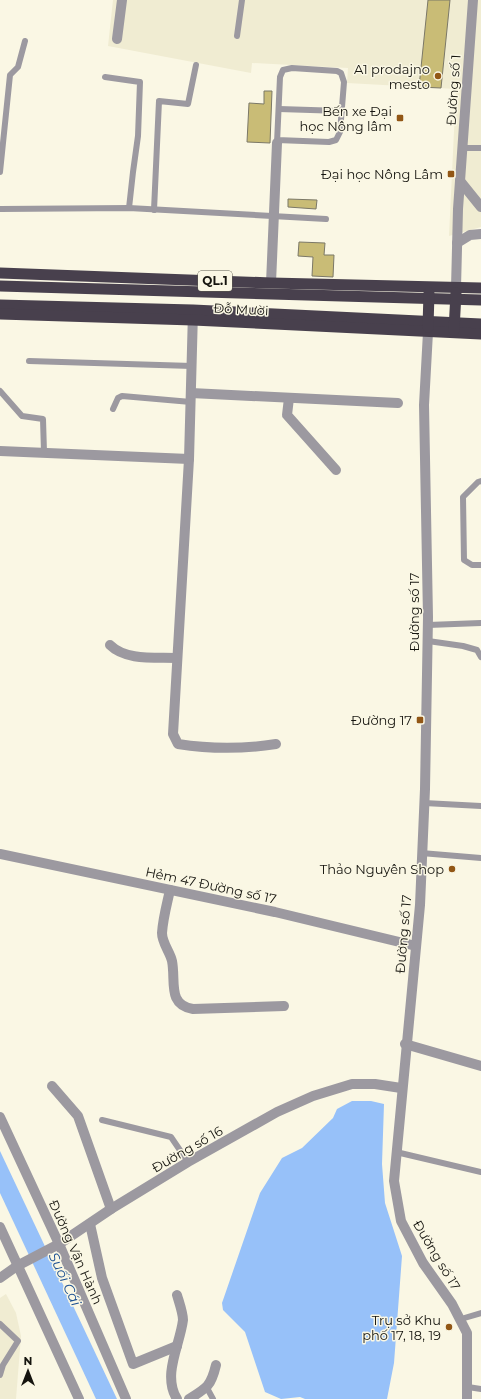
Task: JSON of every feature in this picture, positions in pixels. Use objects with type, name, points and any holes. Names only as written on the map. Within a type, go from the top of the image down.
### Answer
[{"type":"highway","name":"Đỗ Mười","points":[[0,273],[271,283],[429,293],[455,300],[481,300]]},
{"type":"highway","name":"Đỗ Mười","points":[[0,286],[429,293],[456,283],[481,288]]},
{"type":"highway","points":[[454,328],[456,283]]},
{"type":"highway","points":[[428,327],[429,293]]},
{"type":"highway","name":"Đỗ Mười","points":[[0,306],[454,328],[481,334]]},
{"type":"highway","name":"Đỗ Mười","points":[[0,314],[193,315]]},
{"type":"highway","name":"Đỗ Mười","points":[[454,328],[481,324]]},
{"type":"street","points":[[117,39],[122,0]]},
{"type":"street","name":"Đường số 1","points":[[456,283],[460,181],[473,0]]},
{"type":"street","points":[[271,283],[277,142]]},
{"type":"street","points":[[460,181],[481,207]]},
{"type":"street","points":[[457,243],[470,235],[481,234]]},
{"type":"street","points":[[193,315],[189,459],[173,734],[178,744],[198,747],[258,747],[276,744]]},
{"type":"street","name":"Đường số 17","points":[[428,327],[424,405],[428,641],[420,905],[405,1044],[394,1181],[401,1221],[423,1263],[461,1319],[467,1333],[467,1399]]},
{"type":"street","points":[[191,398],[289,398],[398,403]]},
{"type":"street","points":[[289,398],[287,415],[336,470]]},
{"type":"street","points":[[0,451],[189,459]]},
{"type":"street","points":[[110,645],[117,652],[126,655],[177,658]]},
{"type":"street","name":"Hẻm 47 Đường số 17","points":[[0,854],[275,912],[416,946]]},
{"type":"street","points":[[170,890],[162,938],[172,961],[173,984],[178,1002],[184,1007],[193,1009],[284,1006]]},
{"type":"street","points":[[405,1044],[481,1066]]},
{"type":"street","name":"Đường số 16","points":[[0,1278],[22,1263],[55,1246],[90,1224],[111,1208],[188,1162],[277,1112],[313,1096],[352,1084],[375,1084],[402,1088]]},
{"type":"street","points":[[52,1086],[78,1116],[111,1208]]},
{"type":"street","name":"Đường Vận Hành","points":[[0,1116],[55,1246],[126,1399]]},
{"type":"street","points":[[90,1224],[102,1278],[133,1364],[177,1346]]},
{"type":"street","points":[[0,1227],[22,1263],[79,1399]]},
{"type":"street","points":[[177,1295],[183,1318],[171,1384],[177,1399]]},
{"type":"street","points":[[189,1399],[207,1388],[213,1378],[216,1365]]},
{"type":"lane","points":[[237,36],[242,0]]},
{"type":"lane","points":[[0,172],[10,75],[18,67],[25,41]]},
{"type":"lane","points":[[154,210],[159,101],[188,104],[196,65]]},
{"type":"lane","points":[[292,68],[337,71],[341,73],[344,82],[342,111],[340,135],[333,141],[277,142],[280,74],[286,69],[292,68]]},
{"type":"lane","points":[[105,77],[140,82],[138,136],[132,172],[129,208]]},
{"type":"lane","points":[[278,109],[342,111]]},
{"type":"lane","points":[[462,148],[481,148]]},
{"type":"lane","points":[[0,208],[129,208],[326,219]]},
{"type":"lane","points":[[29,361],[192,366]]},
{"type":"lane","points":[[0,391],[22,416],[43,420],[44,452]]},
{"type":"lane","points":[[113,409],[118,398],[122,396],[191,398]]},
{"type":"lane","points":[[481,481],[463,496],[464,560],[472,565],[481,565]]},
{"type":"lane","points":[[428,625],[481,623]]},
{"type":"lane","points":[[428,641],[463,646],[477,650],[481,656]]},
{"type":"lane","points":[[424,803],[481,806]]},
{"type":"lane","points":[[421,853],[481,858]]},
{"type":"lane","points":[[102,1120],[171,1137],[188,1162]]},
{"type":"lane","points":[[396,1152],[481,1172]]},
{"type":"lane","points":[[461,1319],[481,1313]]},
{"type":"lane","points":[[0,1324],[18,1341],[3,1365],[0,1375]]},
{"type":"lane","points":[[468,1387],[481,1389]]},
{"type":"lane","points":[[207,1388],[213,1399]]},
{"type":"shaded area","points":[[113,0],[481,0],[481,227],[449,236],[456,89],[347,83],[348,68],[252,63],[251,73],[108,46]]},
{"type":"shaded area","points":[[6,1294],[16,1313],[21,1336],[16,1399],[0,1399],[0,1298]]},
{"type":"water","points":[[352,1101],[371,1101],[384,1104],[382,1164],[385,1203],[402,1256],[394,1363],[387,1399],[305,1399],[300,1397],[281,1399],[265,1392],[245,1332],[223,1310],[222,1303],[260,1193],[282,1158],[302,1148],[333,1118],[337,1109]]},
{"type":"water","points":[[0,1151],[117,1399],[96,1399],[0,1193]]},
{"type":"building","points":[[428,0],[450,0],[441,88],[419,87]]},
{"type":"building","points":[[264,91],[272,91],[270,143],[247,142],[249,103],[264,104]]},
{"type":"building","points":[[288,199],[317,200],[316,209],[288,207]]},
{"type":"building","points":[[299,242],[325,243],[324,255],[334,255],[333,277],[312,276],[313,257],[298,256]]},
{"type":"place","name":"A1 prodajno mesto","points":[[438,76]]},
{"type":"place","name":"Bến xe Đại học Nông lâm","points":[[400,118]]},
{"type":"place","name":"Đại học Nông Lâm","points":[[451,174]]},
{"type":"place","name":"Đường 17","points":[[420,720]]},
{"type":"place","name":"Thảo Nguyên Shop","points":[[452,869]]},
{"type":"place","name":"Trụ sở Khu phố 17, 18, 19","points":[[449,1327]]},
{"type":"water label","name":"Suối Cái","points":[[65,1279]]}]
